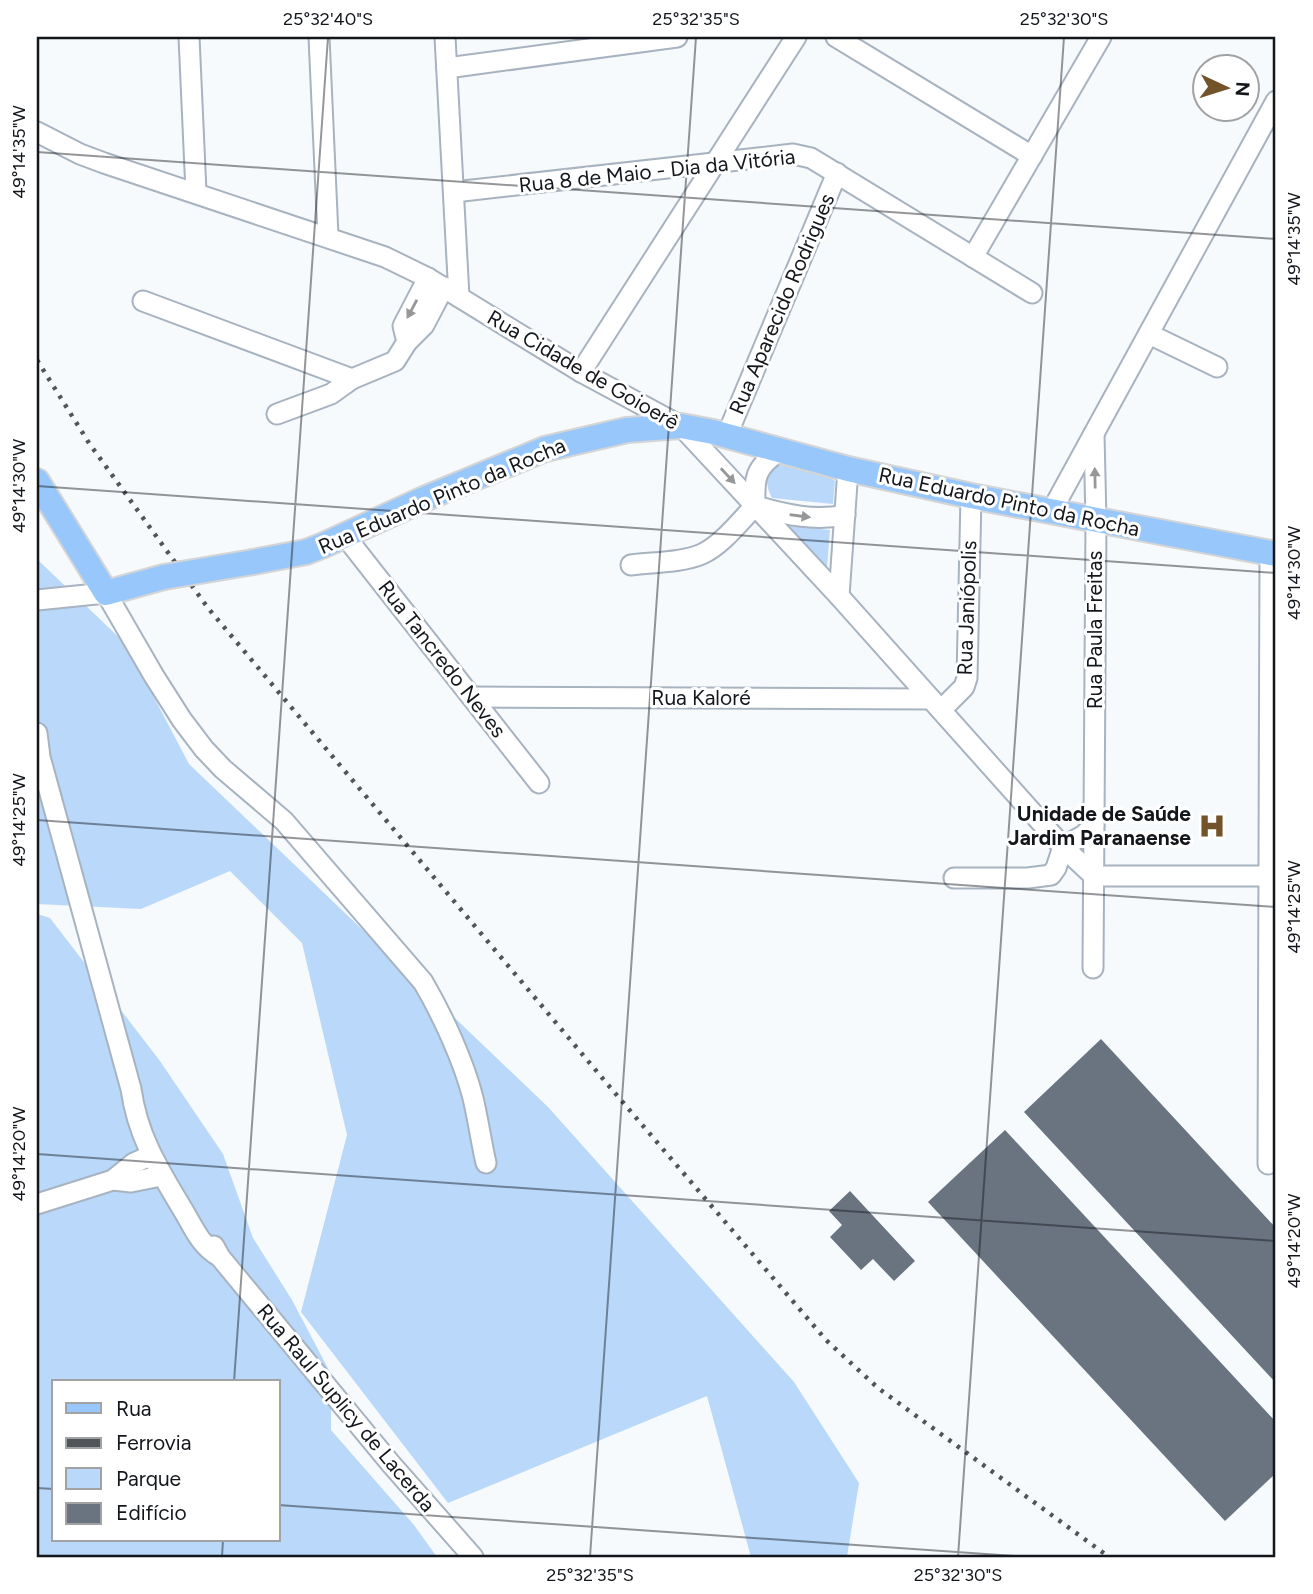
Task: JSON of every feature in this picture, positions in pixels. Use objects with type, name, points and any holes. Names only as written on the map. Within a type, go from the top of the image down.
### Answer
[{"type":"main road","name":"Rua Eduardo Pinto da Rocha","points":[[106,593],[164,577],[306,552],[545,449],[618,432],[681,426],[848,469],[971,496],[1273,554]]},
{"type":"main road","points":[[37,481],[106,593]]},
{"type":"street","points":[[189,37],[196,192]]},
{"type":"street","points":[[319,37],[328,236]]},
{"type":"street","points":[[277,414],[331,394],[352,379],[395,361],[407,342],[403,326],[444,287],[454,192],[445,37]]},
{"type":"street","points":[[447,68],[677,37]]},
{"type":"street","points":[[581,372],[796,37]]},
{"type":"street","points":[[836,37],[1032,156]]},
{"type":"street","points":[[973,257],[1099,37]]},
{"type":"street","points":[[1051,512],[1276,101]]},
{"type":"street","name":"Rua Cidade de Goioerê","points":[[37,132],[92,158],[385,257],[444,287],[581,372],[681,426],[839,596],[1063,847],[1094,876]]},
{"type":"street","name":"Rua 8 de Maio - Dia da Vitória","points":[[454,192],[715,162],[803,155],[837,173],[1032,293]]},
{"type":"street","name":"Rua Aparecido Rodrigues","points":[[727,436],[837,173]]},
{"type":"street","points":[[143,301],[352,379]]},
{"type":"street","points":[[1149,334],[1217,367]]},
{"type":"street","name":"Rua Paula Freitas","points":[[1093,968],[1096,521],[1094,434]]},
{"type":"street","points":[[631,565],[703,553],[714,546],[755,506],[758,470],[765,460],[779,451]]},
{"type":"street","points":[[839,596],[848,469]]},
{"type":"street","name":"Rua Janiópolis","points":[[936,704],[964,687],[967,678],[971,496]]},
{"type":"street","points":[[755,506],[801,517],[845,515]]},
{"type":"street","name":"Rua Tancredo Neves","points":[[345,536],[539,783]]},
{"type":"street","points":[[1268,1164],[1273,876],[1273,554]]},
{"type":"street","points":[[37,600],[106,593],[154,676],[204,749],[223,769],[284,821],[423,982],[435,1003],[473,1097],[485,1163]]},
{"type":"street","name":"Rua Kaloré","points":[[472,697],[936,704]]},
{"type":"street","name":"Rua Raul Suplicy de Lacerda","points":[[37,733],[38,755],[131,1089],[145,1114],[148,1147],[161,1176],[187,1217],[207,1236],[220,1257],[406,1482],[473,1557]]},
{"type":"street","points":[[954,878],[1042,878],[1051,875],[1063,847],[1084,835],[1094,825]]},
{"type":"street","points":[[1094,876],[1273,876]]},
{"type":"street","points":[[37,1204],[113,1180],[148,1147]]},
{"type":"street","points":[[113,1180],[131,1182],[161,1176]]},
{"type":"green space","points":[[788,464],[820,470],[835,481],[833,504],[772,498],[767,486],[768,475],[775,467]]},
{"type":"green space","points":[[783,525],[830,530],[825,570]]},
{"type":"green space","points":[[37,556],[40,562],[126,644],[189,764],[548,1107],[794,1382],[859,1483],[847,1557],[751,1557],[707,1396],[448,1503],[301,1312],[347,1135],[302,943],[230,871],[141,909],[37,904]]},
{"type":"green space","points":[[37,914],[50,918],[160,1061],[223,1154],[253,1238],[292,1300],[331,1374],[331,1430],[414,1525],[437,1557],[37,1557]]},
{"type":"building","points":[[1101,1039],[1276,1228],[1276,1383],[1024,1112]]},
{"type":"building","points":[[1005,1130],[1276,1422],[1276,1473],[1225,1521],[928,1202]]},
{"type":"building","points":[[850,1191],[915,1261],[894,1281],[873,1259],[861,1270],[830,1237],[842,1225],[829,1211]]},
{"type":"railway","points":[[37,360],[89,443],[208,608],[826,1340],[878,1388],[1109,1557]]},
{"type":"place","name":"Unidade de Saúde Jardim Paranaense","points":[[1212,826]]}]
